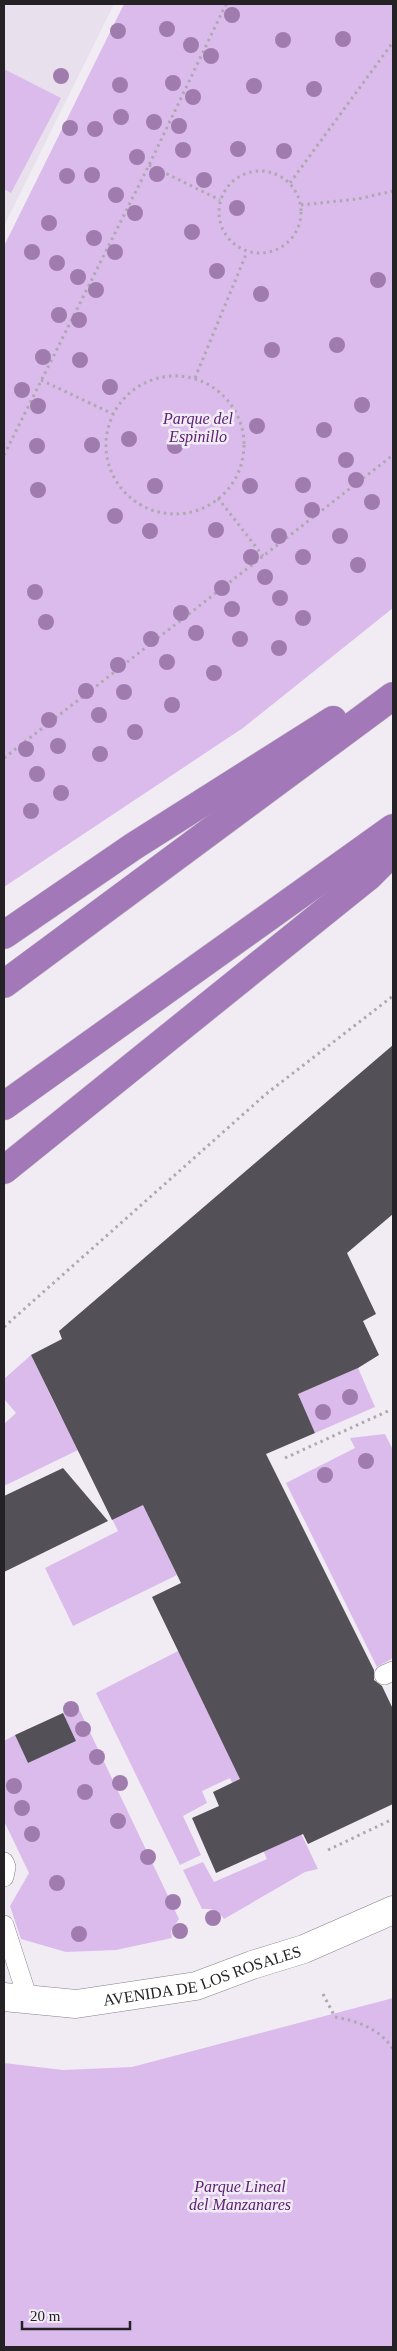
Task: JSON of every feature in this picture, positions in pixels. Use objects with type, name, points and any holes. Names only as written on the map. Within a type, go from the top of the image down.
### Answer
[{"type":"highway","points":[[4,935],[134,846],[393,682]]},
{"type":"highway","points":[[4,984],[393,696]]},
{"type":"highway","points":[[4,1106],[393,828]]},
{"type":"highway","points":[[4,1170],[369,876],[393,852]]},
{"type":"main road","name":"AVENIDA DE LOS ROSALES","points":[[16,1998],[76,2004],[196,1986],[252,1965],[304,1949],[393,1910]]},
{"type":"lane","points":[[4,1862],[6,1867],[4,1877]]},
{"type":"lane","points":[[4,1925],[16,1998]]},
{"type":"path","points":[[4,455],[149,165],[226,4]]},
{"type":"path","points":[[290,183],[393,42]]},
{"type":"path","points":[[149,165],[220,200]]},
{"type":"path","points":[[264,171],[278,175],[290,183],[297,193],[301,206],[301,220],[296,233],[287,244],[274,251],[260,254],[247,252],[236,246],[226,237],[220,226],[218,213],[220,200],[226,188],[237,178],[250,172],[264,171]]},
{"type":"path","points":[[301,206],[358,199],[393,191]]},
{"type":"path","points":[[195,378],[247,252]]},
{"type":"path","points":[[176,376],[195,378],[214,388],[230,402],[240,421],[244,442],[241,463],[233,482],[218,498],[198,510],[175,514],[152,510],[132,499],[116,482],[107,460],[106,436],[113,414],[124,398],[139,386],[157,378],[176,376]]},
{"type":"path","points":[[41,380],[113,414]]},
{"type":"path","points":[[4,758],[393,455]]},
{"type":"path","points":[[218,498],[263,556]]},
{"type":"path","points":[[4,1327],[266,1094],[393,996]]},
{"type":"path","points":[[285,1458],[388,1411]]},
{"type":"path","points":[[328,1850],[393,1819]]},
{"type":"path","points":[[323,1994],[335,2017],[351,2020],[376,2031],[393,2049]]},
{"type":"shaded area","points":[[4,4],[114,4],[4,226]]},
{"type":"green space","name":"Parque del Espinillo","points":[[124,4],[393,4],[393,608],[243,728],[4,887],[4,246]]},
{"type":"green space","points":[[4,69],[61,98],[11,193],[4,189]]},
{"type":"green space","points":[[31,1355],[61,1417],[93,1401],[177,1575],[73,1626],[45,1568],[118,1531],[78,1450],[4,1486],[4,1424],[16,1413],[4,1399],[4,1379]]},
{"type":"green space","points":[[358,1368],[375,1407],[315,1433],[298,1394]]},
{"type":"green space","points":[[385,1434],[393,1450],[393,1658],[377,1667],[286,1483],[355,1448],[350,1438]]},
{"type":"green space","points":[[178,1651],[260,1747],[318,1869],[305,1872],[224,1919],[214,1911],[202,1909],[183,1870],[203,1862],[214,1882],[267,1859],[230,1778],[202,1791],[207,1803],[183,1816],[201,1855],[180,1865],[96,1693]]},
{"type":"green space","points":[[77,1705],[179,1919],[171,1931],[172,1938],[116,1950],[66,1952],[21,1939],[10,1906],[29,1873],[4,1821],[4,1741],[15,1735],[28,1763],[76,1741],[63,1713]]},
{"type":"green space","name":"Parque Lineal del Manzanares","points":[[393,1998],[393,2347],[4,2347],[4,2063],[63,2070],[132,2067]]},
{"type":"building","points":[[393,1045],[393,1214],[347,1253],[376,1314],[363,1321],[379,1355],[358,1368],[298,1394],[315,1433],[266,1454],[374,1670],[374,1680],[382,1686],[393,1709],[393,1804],[308,1844],[303,1834],[216,1873],[192,1818],[219,1806],[213,1792],[240,1779],[152,1597],[181,1583],[143,1505],[112,1520],[31,1355],[62,1339],[59,1331]]},
{"type":"building","points":[[63,1468],[108,1521],[4,1572],[4,1496]]},
{"type":"building","points":[[63,1713],[76,1741],[28,1763],[15,1735]]}]
